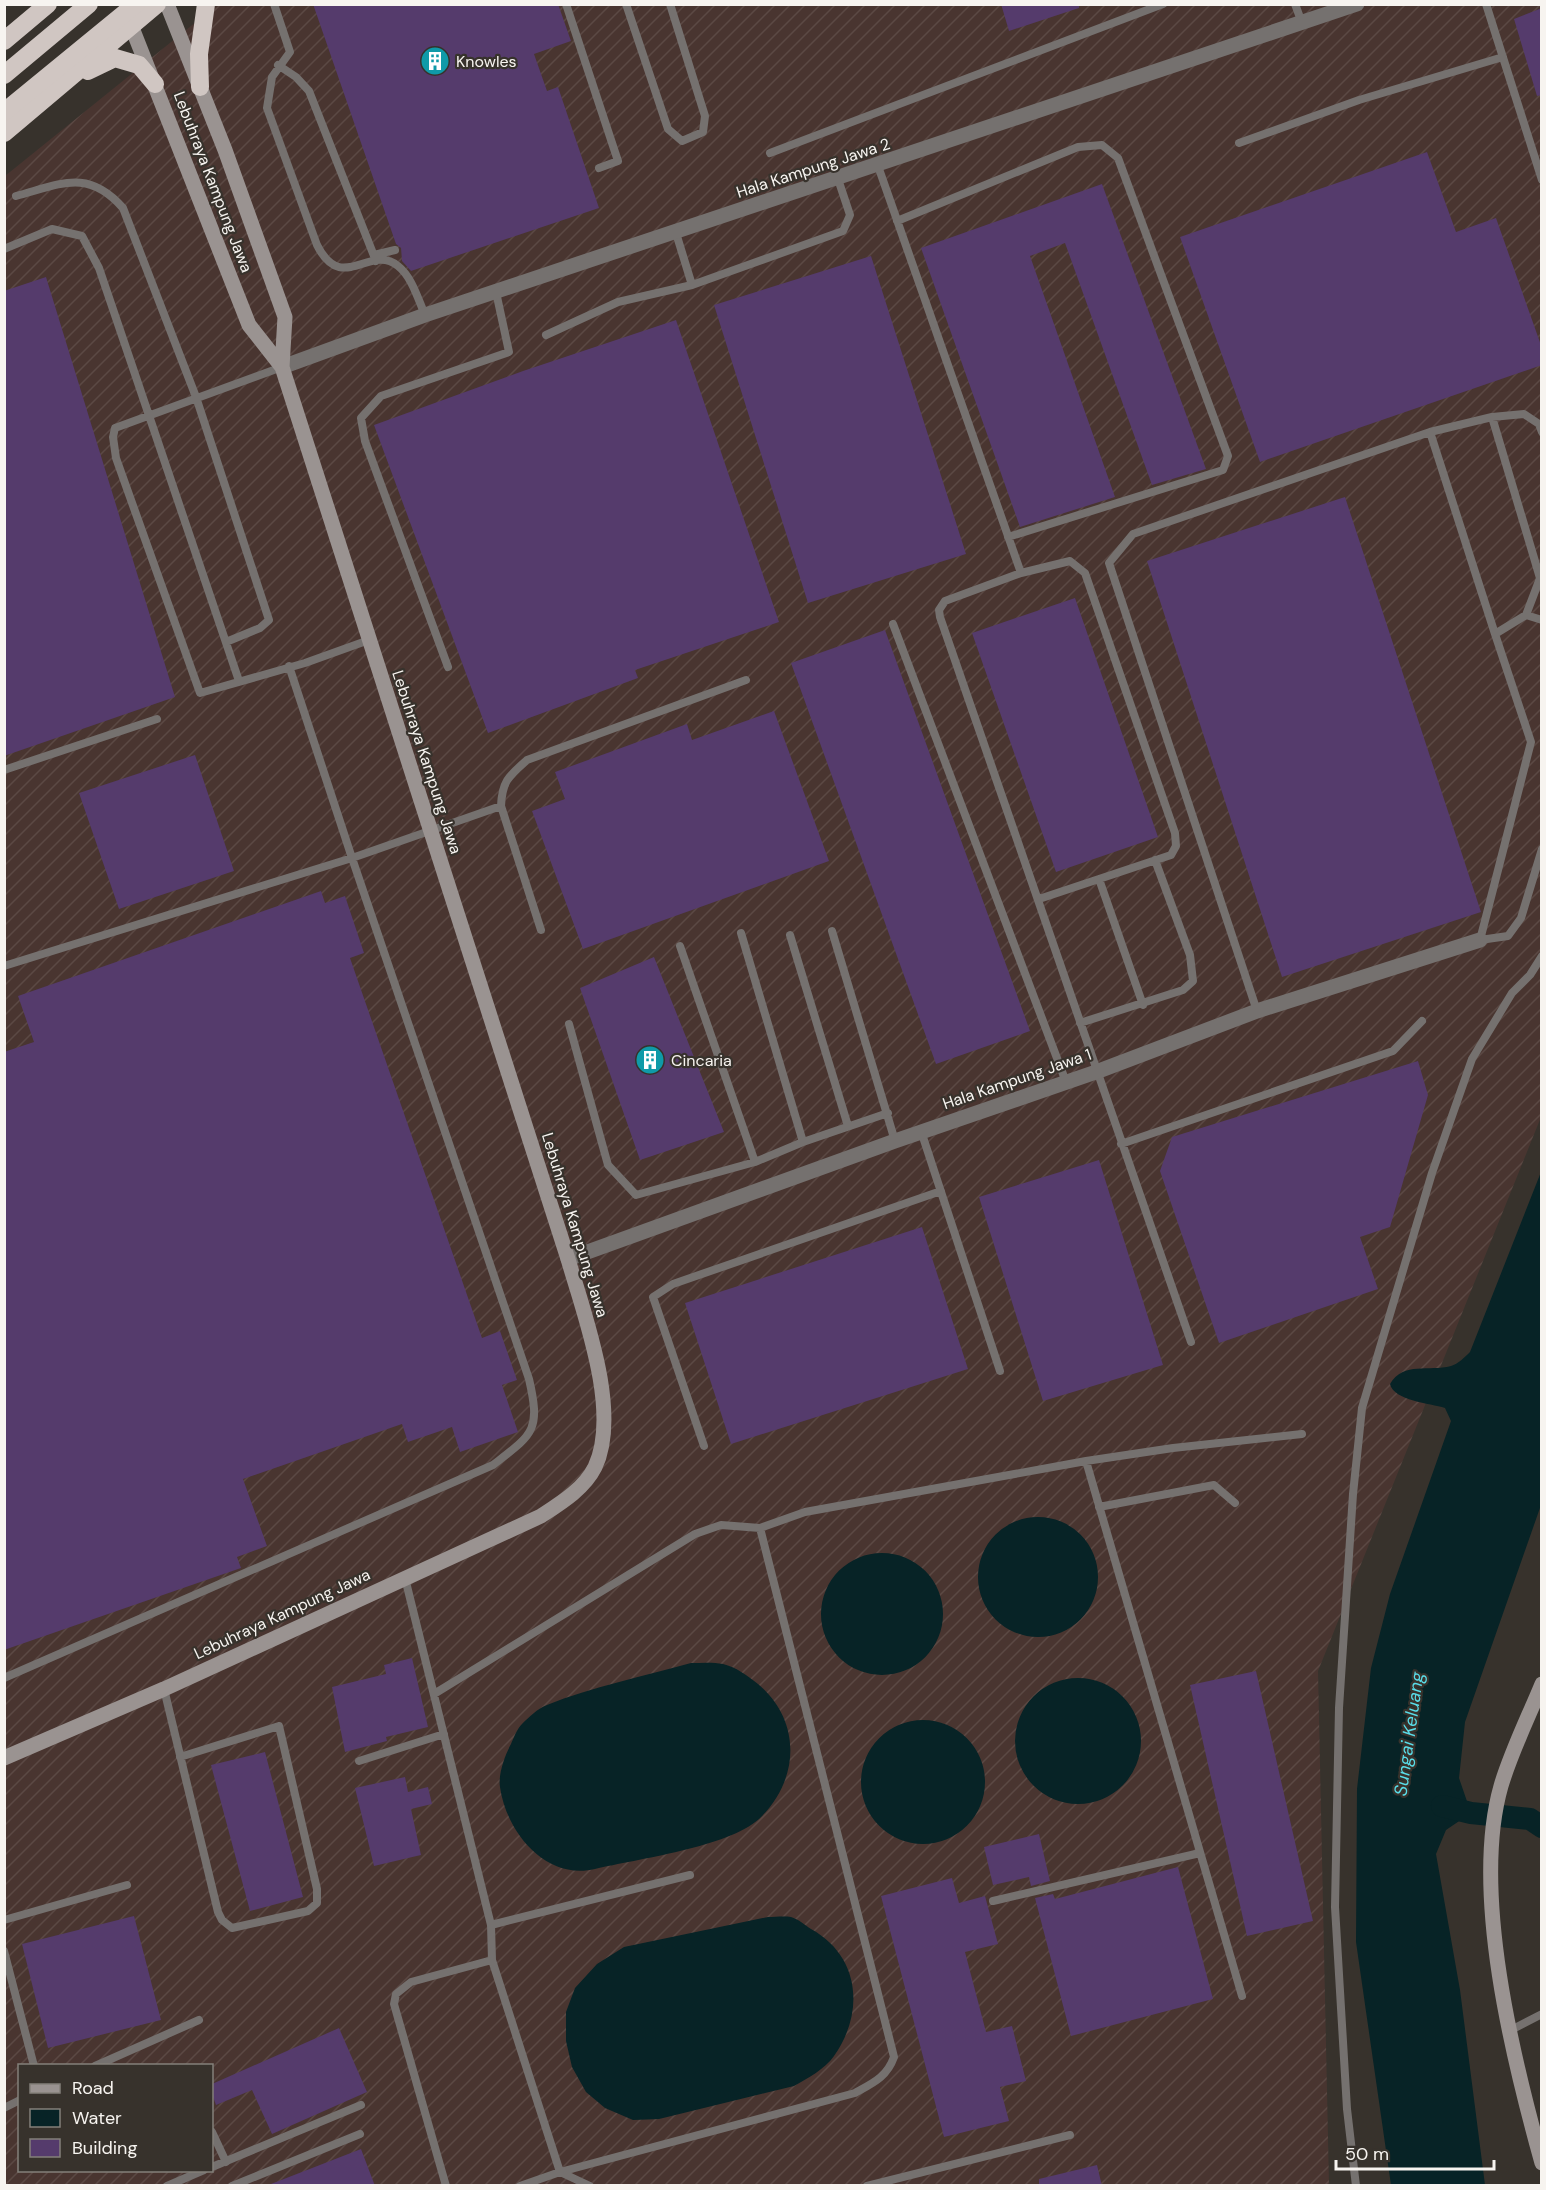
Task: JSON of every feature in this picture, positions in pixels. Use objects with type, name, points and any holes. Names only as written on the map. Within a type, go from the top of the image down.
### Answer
[{"type":"highway","points":[[4,41],[48,4]]},
{"type":"highway","points":[[4,75],[89,4]]},
{"type":"highway","points":[[4,112],[135,4]]},
{"type":"highway","points":[[4,133],[157,4]]},
{"type":"highway","points":[[200,87],[199,54],[206,4]]},
{"type":"highway","points":[[55,90],[115,58],[139,65],[154,84]]},
{"type":"street","name":"Lebuhraya Kampung Jawa","points":[[4,1758],[164,1689],[541,1516],[566,1501],[584,1483],[595,1466],[603,1437],[600,1373],[568,1259],[282,367],[249,325],[122,4]]},
{"type":"street","name":"Lebuhraya Kampung Jawa","points":[[167,4],[285,317],[282,367]]},
{"type":"street","name":"Hala Kampung Jawa 2","points":[[282,367],[425,315],[878,166],[1357,4]]},
{"type":"street","name":"Hala Kampung Jawa 1","points":[[568,1259],[921,1131],[1096,1072],[1257,1011],[1480,940]]},
{"type":"street","points":[[1542,1684],[1501,1786],[1493,1834],[1490,1875],[1498,1960],[1523,2096],[1542,2163]]},
{"type":"lane","points":[[274,4],[290,52],[278,65],[268,90],[267,108],[320,250],[335,267],[344,269],[395,250]]},
{"type":"lane","points":[[566,4],[618,161],[600,168]]},
{"type":"lane","points":[[626,4],[668,129],[682,141],[703,132],[705,116],[670,4]]},
{"type":"lane","points":[[770,153],[1143,8],[1163,4]]},
{"type":"lane","points":[[1295,4],[1302,22]]},
{"type":"lane","points":[[1486,4],[1542,180]]},
{"type":"lane","points":[[1239,143],[1359,100],[1503,57]]},
{"type":"lane","points":[[278,65],[296,77],[309,91],[375,258]]},
{"type":"lane","points":[[897,221],[1078,147],[1102,145],[1118,158],[1228,456],[1223,470],[1008,537]]},
{"type":"lane","points":[[878,166],[1021,573]]},
{"type":"lane","points":[[546,335],[618,302],[692,285],[843,231],[850,215],[838,179]]},
{"type":"lane","points":[[16,196],[74,180],[108,191],[123,208],[196,397],[269,620],[260,628],[226,642]]},
{"type":"lane","points":[[4,249],[52,229],[82,236],[99,268],[239,681]]},
{"type":"lane","points":[[676,233],[692,285]]},
{"type":"lane","points":[[375,258],[397,265],[409,279],[425,315]]},
{"type":"lane","points":[[448,667],[365,441],[361,418],[381,396],[508,352],[496,292]]},
{"type":"lane","points":[[282,367],[116,428],[113,437],[120,469],[200,693],[305,663],[369,640]]},
{"type":"lane","points":[[1257,1011],[1109,563],[1132,534],[1430,432],[1492,417],[1524,414],[1539,424],[1542,432]]},
{"type":"lane","points":[[1492,417],[1541,575],[1526,615],[1495,634]]},
{"type":"lane","points":[[1430,432],[1531,742],[1480,940],[1508,936],[1521,918],[1542,849]]},
{"type":"lane","points":[[1039,899],[1171,855],[1176,846],[1174,833],[1085,573],[1070,561],[1056,562],[1021,573],[945,601],[939,610],[1096,1072],[1191,1342]]},
{"type":"lane","points":[[1526,615],[1542,620]]},
{"type":"lane","points":[[893,624],[1066,1082]]},
{"type":"lane","points":[[4,1678],[493,1465],[522,1443],[535,1423],[536,1408],[529,1379],[352,858],[290,666]]},
{"type":"lane","points":[[541,930],[501,806],[502,787],[527,760],[746,680]]},
{"type":"lane","points":[[4,770],[157,719]]},
{"type":"lane","points":[[4,966],[431,833],[501,806]]},
{"type":"lane","points":[[1080,1023],[1143,1005],[1183,990],[1193,981],[1190,955],[1155,860]]},
{"type":"lane","points":[[1099,879],[1143,1005]]},
{"type":"lane","points":[[832,931],[895,1141]]},
{"type":"lane","points":[[741,933],[803,1142]]},
{"type":"lane","points":[[790,934],[848,1126]]},
{"type":"lane","points":[[680,946],[754,1162]]},
{"type":"lane","points":[[1356,2186],[1347,2109],[1335,1907],[1339,1708],[1353,1494],[1362,1408],[1432,1173],[1472,1059],[1512,993],[1530,975],[1542,956]]},
{"type":"lane","points":[[1121,1144],[1393,1051],[1422,1021]]},
{"type":"lane","points":[[569,1024],[608,1165],[636,1195],[754,1162],[803,1142],[888,1113]]},
{"type":"lane","points":[[921,1131],[1000,1371]]},
{"type":"lane","points":[[704,1446],[653,1297],[673,1284],[941,1191]]},
{"type":"lane","points":[[434,1694],[695,1534],[721,1526],[760,1528],[805,1512],[1086,1461],[1173,1448],[1302,1434]]},
{"type":"lane","points":[[1086,1461],[1242,1996]]},
{"type":"lane","points":[[1099,1507],[1214,1485],[1235,1503]]},
{"type":"lane","points":[[520,2186],[561,2172],[855,2093],[878,2081],[889,2070],[894,2057],[760,1528]]},
{"type":"lane","points":[[405,1578],[491,1925],[492,1960],[561,2172],[590,2186]]},
{"type":"lane","points":[[164,1689],[180,1757],[222,1920],[232,1928],[308,1911],[317,1903],[317,1889],[279,1726],[180,1757]]},
{"type":"lane","points":[[359,1761],[444,1734]]},
{"type":"lane","points":[[993,1901],[1200,1853]]},
{"type":"lane","points":[[491,1925],[690,1875]]},
{"type":"lane","points":[[4,1920],[127,1885]]},
{"type":"lane","points":[[4,1951],[33,2064]]},
{"type":"lane","points":[[446,2186],[394,2004],[396,1994],[411,1982],[492,1960]]},
{"type":"lane","points":[[1511,2030],[1542,2014]]},
{"type":"lane","points":[[100,2064],[199,2020]]},
{"type":"lane","points":[[4,2108],[18,2101]]},
{"type":"lane","points":[[213,2168],[361,2105]]},
{"type":"lane","points":[[213,2134],[226,2162]]},
{"type":"lane","points":[[232,2186],[360,2134]]},
{"type":"lane","points":[[867,2186],[1070,2135]]},
{"type":"lane","points":[[167,2186],[199,2172]]},
{"type":"shaded area","points":[[217,5],[1541,5],[1541,1117],[1318,1671],[1329,2185],[5,2186],[5,176]]},
{"type":"water","name":"Sungai Keluang","points":[[1541,1172],[1541,1505],[1465,1722],[1459,1778],[1471,1813],[1446,1830],[1436,1854],[1460,1990],[1485,2185],[1391,2185],[1356,1942],[1357,1789],[1371,1668],[1390,1594],[1451,1421],[1445,1408],[1405,1398],[1393,1390],[1390,1384],[1402,1372],[1451,1366],[1470,1352]]},
{"type":"water","points":[[1038,1517],[1061,1522],[1080,1535],[1093,1554],[1098,1577],[1093,1600],[1080,1619],[1061,1632],[1038,1637],[1015,1632],[996,1619],[983,1600],[978,1577],[983,1554],[996,1535],[1015,1522]]},
{"type":"water","points":[[882,1553],[905,1558],[916,1563],[925,1571],[933,1580],[938,1591],[943,1614],[938,1637],[933,1648],[925,1657],[916,1665],[905,1670],[882,1675],[859,1670],[848,1665],[839,1657],[831,1648],[826,1637],[821,1614],[826,1591],[831,1580],[839,1571],[848,1563],[859,1558]]},
{"type":"water","points":[[691,1663],[719,1663],[728,1665],[746,1675],[772,1699],[782,1715],[788,1733],[790,1751],[788,1769],[773,1804],[759,1819],[745,1829],[726,1837],[681,1851],[595,1869],[577,1871],[560,1867],[545,1860],[531,1849],[510,1820],[500,1787],[504,1759],[520,1726],[540,1708],[547,1705],[600,1687]]},
{"type":"water","points":[[1078,1678],[1102,1682],[1123,1696],[1137,1717],[1141,1741],[1137,1765],[1123,1786],[1102,1800],[1078,1804],[1054,1800],[1033,1786],[1019,1765],[1015,1741],[1019,1717],[1033,1696],[1054,1682]]},
{"type":"water","points":[[923,1720],[947,1725],[958,1730],[967,1738],[975,1747],[980,1758],[985,1782],[980,1806],[975,1817],[967,1826],[958,1834],[947,1839],[923,1844],[899,1839],[888,1834],[879,1826],[871,1817],[866,1806],[861,1782],[866,1758],[871,1747],[879,1738],[888,1730],[899,1725]]},
{"type":"water","points":[[768,1917],[791,1917],[801,1922],[827,1940],[840,1954],[848,1969],[853,2004],[850,2021],[844,2039],[826,2065],[794,2086],[659,2119],[633,2120],[605,2108],[586,2092],[572,2067],[566,2041],[566,2012],[575,1988],[597,1964],[624,1947]]},
{"type":"building","points":[[313,4],[558,4],[571,41],[534,54],[547,91],[558,87],[599,208],[411,271],[402,261],[401,248],[396,244]]},
{"type":"building","points":[[1001,4],[1079,4],[1079,8],[1009,31]]},
{"type":"building","points":[[1542,8],[1542,95],[1537,96],[1514,19]]},
{"type":"building","points":[[1427,152],[1456,232],[1496,218],[1542,348],[1542,365],[1260,462],[1180,237]]},
{"type":"building","points":[[1102,184],[1206,469],[1152,485],[1065,243],[1030,256],[1115,497],[1020,527],[921,248]]},
{"type":"building","points":[[871,256],[966,554],[808,603],[714,305]]},
{"type":"building","points":[[46,277],[175,697],[4,756],[4,291]]},
{"type":"building","points":[[676,320],[779,622],[635,670],[638,678],[488,733],[374,425],[523,371]]},
{"type":"building","points":[[1345,497],[1481,912],[1282,977],[1147,561]]},
{"type":"building","points":[[1075,598],[1158,837],[1056,872],[972,633]]},
{"type":"building","points":[[885,630],[1030,1031],[936,1064],[791,663]]},
{"type":"building","points":[[774,711],[829,861],[583,949],[532,811],[565,799],[555,772],[687,724],[692,740]]},
{"type":"building","points":[[195,755],[234,871],[119,909],[79,793]]},
{"type":"building","points":[[321,891],[325,903],[345,896],[364,953],[350,958],[482,1338],[500,1331],[517,1380],[502,1385],[518,1432],[460,1452],[452,1427],[408,1442],[402,1424],[243,1479],[267,1546],[237,1557],[241,1568],[4,1650],[4,1052],[34,1042],[18,996]]},
{"type":"building","name":"Cincaria","points":[[654,957],[724,1132],[640,1160],[580,988]]},
{"type":"building","points":[[1418,1061],[1428,1095],[1390,1227],[1360,1237],[1378,1289],[1219,1343],[1160,1171],[1172,1137]]},
{"type":"building","points":[[1099,1160],[1163,1365],[1043,1401],[979,1197]]},
{"type":"building","points":[[922,1227],[968,1369],[731,1444],[685,1303]]},
{"type":"building","points":[[412,1658],[428,1727],[386,1737],[387,1741],[345,1752],[332,1687],[386,1674],[384,1665]]},
{"type":"building","points":[[1256,1671],[1313,1921],[1247,1936],[1190,1685]]},
{"type":"building","points":[[265,1752],[303,1897],[250,1911],[211,1765]]},
{"type":"building","points":[[405,1777],[408,1792],[428,1787],[432,1804],[411,1809],[421,1855],[374,1866],[355,1788]]},
{"type":"building","points":[[1039,1834],[1050,1881],[1031,1886],[1029,1877],[993,1885],[984,1847]]},
{"type":"building","points":[[1178,1867],[1213,1999],[1071,2036],[1035,1898],[1053,1894],[1055,1899]]},
{"type":"building","points":[[952,1878],[959,1903],[985,1896],[998,1944],[965,1952],[986,2032],[1012,2026],[1026,2081],[1000,2087],[1009,2121],[944,2137],[881,1896]]},
{"type":"building","points":[[134,1916],[161,2020],[48,2048],[22,1944]]},
{"type":"building","points":[[339,2028],[367,2092],[272,2134],[252,2090],[216,2105],[213,2097],[213,2084]]},
{"type":"building","points":[[361,2149],[375,2186],[271,2186],[271,2184]]},
{"type":"building","points":[[1097,2165],[1102,2186],[1039,2186],[1039,2179]]},
{"type":"waterway","points":[[1442,1806],[1471,1813],[1530,1819],[1542,1827]]},
{"type":"place","name":"Knowles","points":[[435,61]]},
{"type":"place","name":"Cincaria","points":[[650,1060]]}]
